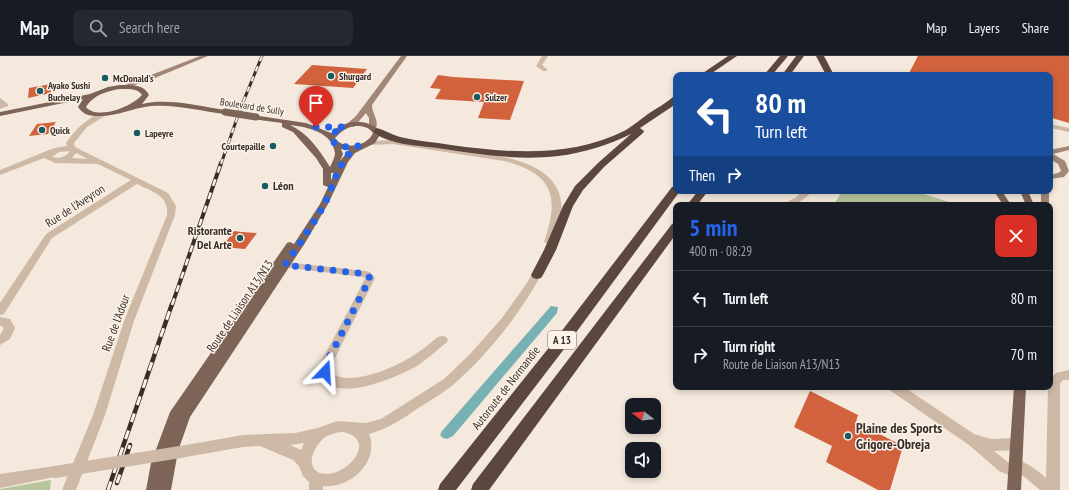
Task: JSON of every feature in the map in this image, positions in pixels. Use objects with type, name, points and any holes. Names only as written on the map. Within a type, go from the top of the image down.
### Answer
[{"type":"highway","points":[[709,72],[733,56]]},
{"type":"highway","points":[[771,72],[784,56]]},
{"type":"highway","points":[[788,72],[800,56]]},
{"type":"highway","points":[[820,56],[828,72]]},
{"type":"highway","points":[[537,275],[550,250],[568,206],[579,188],[601,165],[673,102]]},
{"type":"highway","points":[[375,129],[386,136],[482,152],[513,155],[553,154],[587,148],[609,141],[628,132],[657,112],[665,109]]},
{"type":"highway","name":"Autoroute de Normandie","points":[[446,490],[556,349],[673,193]]},
{"type":"highway","name":"A 13","points":[[478,490],[673,230]]},
{"type":"main road","points":[[0,114],[94,95],[109,89],[123,87],[136,87],[151,99],[202,109]]},
{"type":"main road","points":[[129,108],[141,101],[145,93]]},
{"type":"main road","points":[[84,109],[85,101],[94,95]]},
{"type":"main road","points":[[0,119],[60,106],[84,109],[104,114],[156,104],[202,109]]},
{"type":"main road","name":"Boulevard de Sully","points":[[202,109],[300,124]]},
{"type":"main road","points":[[276,120],[296,130],[308,142],[327,169],[327,185]]},
{"type":"main road","points":[[300,124],[326,128],[362,124],[375,129],[375,138],[369,143],[347,147],[334,141],[322,132],[300,124]]},
{"type":"main road","points":[[334,141],[335,132],[347,126]]},
{"type":"main road","name":"Route de Liaison A13/N13","points":[[153,490],[158,463],[174,416],[313,210],[327,185],[339,154],[334,141]]},
{"type":"main road","name":"Route de Liaison A13/N13","points":[[164,490],[173,446],[180,424],[186,413],[324,204],[344,162],[352,151],[358,146]]},
{"type":"main road","points":[[1014,490],[1020,390]]},
{"type":"street","points":[[123,87],[148,79],[205,56]]},
{"type":"street","points":[[145,93],[147,85],[156,78],[211,56]]},
{"type":"street","points":[[347,126],[360,118],[404,56]]},
{"type":"street","points":[[545,56],[539,66],[545,70]]},
{"type":"street","points":[[0,100],[6,105],[0,107]]},
{"type":"street","points":[[369,106],[368,110],[373,118],[375,129]]},
{"type":"street","points":[[53,156],[86,118],[84,109]]},
{"type":"street","points":[[0,173],[30,161],[53,156],[69,156],[73,153],[70,143],[92,120],[104,114]]},
{"type":"street","points":[[1053,127],[1069,130]]},
{"type":"street","points":[[0,481],[251,441],[295,439],[338,426],[366,429],[384,424],[448,382],[474,357],[506,321],[537,275],[552,231],[557,202],[553,190],[540,175],[524,166],[504,159],[393,142],[369,143]]},
{"type":"street","points":[[1053,153],[1069,148]]},
{"type":"street","name":"Rue de l'Aveyron","points":[[73,149],[137,180]]},
{"type":"street","name":"Rue de l'Aveyron","points":[[53,156],[103,163]]},
{"type":"street","points":[[1053,156],[1067,163],[1064,174],[1053,177]]},
{"type":"street","name":"Rue de l'Aveyron","points":[[0,311],[49,236],[137,180]]},
{"type":"street","name":"Rue de l'Adour","points":[[69,490],[99,415],[129,321],[171,215],[172,206],[164,195],[137,180]]},
{"type":"street","points":[[793,202],[798,200],[805,194]]},
{"type":"street","points":[[285,265],[366,274],[370,278],[325,366],[327,378],[332,381],[348,385],[380,377],[412,362],[442,340]]},
{"type":"street","points":[[0,321],[6,322],[10,329],[0,341]]},
{"type":"street","points":[[1051,490],[1054,382],[1060,376],[1069,375]]},
{"type":"street","points":[[899,390],[970,439],[1004,467],[1030,472],[1051,490]]},
{"type":"street","points":[[332,490],[361,463],[366,448],[366,441],[362,434],[350,427]]},
{"type":"street","points":[[305,463],[307,449],[315,438],[322,432]]},
{"type":"street","points":[[970,439],[992,445],[1016,444]]},
{"type":"street","points":[[251,441],[275,446],[302,458],[308,471],[320,480],[329,480],[346,476]]},
{"type":"street","points":[[313,476],[316,482],[316,490]]},
{"type":"green space","points":[[840,194],[924,194],[949,202],[836,202]]},
{"type":"green space","points":[[51,480],[50,490],[0,490],[0,489]]},
{"type":"water","points":[[551,306],[558,307],[557,313],[453,436],[447,439],[443,438],[440,435],[442,431]]},
{"type":"building","points":[[918,56],[1069,56],[1069,123],[1053,118],[1053,72],[910,72]]},
{"type":"building","name":"Shurgard","points":[[312,65],[367,69],[353,88],[294,84]]},
{"type":"building","name":"Sulzer","points":[[438,75],[524,81],[510,120],[478,118],[484,102],[435,99],[441,89],[430,88]]},
{"type":"building","name":"Ayako Sushi Buchelay","points":[[51,84],[51,93],[28,98],[29,88]]},
{"type":"building","name":"Quick","points":[[56,122],[48,134],[29,136],[37,124]]},
{"type":"building","name":"Ristorante Del Arte","points":[[234,231],[257,233],[245,249],[222,247]]},
{"type":"building","name":"Plaine des Sports Grigore-Obreja","points":[[810,391],[858,415],[856,422],[903,446],[890,490],[878,490],[826,462],[832,446],[794,427]]},
{"type":"railway","points":[[221,164],[241,107],[262,56]]},
{"type":"railway","points":[[172,305],[221,163]]},
{"type":"railway","points":[[108,490],[172,304]]},
{"type":"railway","points":[[117,483],[130,445]]},
{"type":"place","name":"Shurgard","points":[[331,76]]},
{"type":"place","name":"McDonald's","points":[[105,78]]},
{"type":"place","name":"Ayako Sushi Buchelay","points":[[40,91]]},
{"type":"place","name":"Sulzer","points":[[477,97]]},
{"type":"place","name":"Quick","points":[[42,130]]},
{"type":"place","name":"Lapeyre","points":[[137,133]]},
{"type":"place","name":"Courtepaille","points":[[273,146]]},
{"type":"place","name":"Léon","points":[[265,186]]},
{"type":"place","name":"Ristorante Del Arte","points":[[240,238]]},
{"type":"place","name":"Plaine des Sports Grigore-Obreja","points":[[848,436]]},
{"type":"route","points":[[316,127],[344,127],[339,129],[333,135],[333,142],[342,147],[358,146],[352,151],[344,162],[324,204],[285,265],[366,274],[370,278],[325,366],[325,372]]}]
